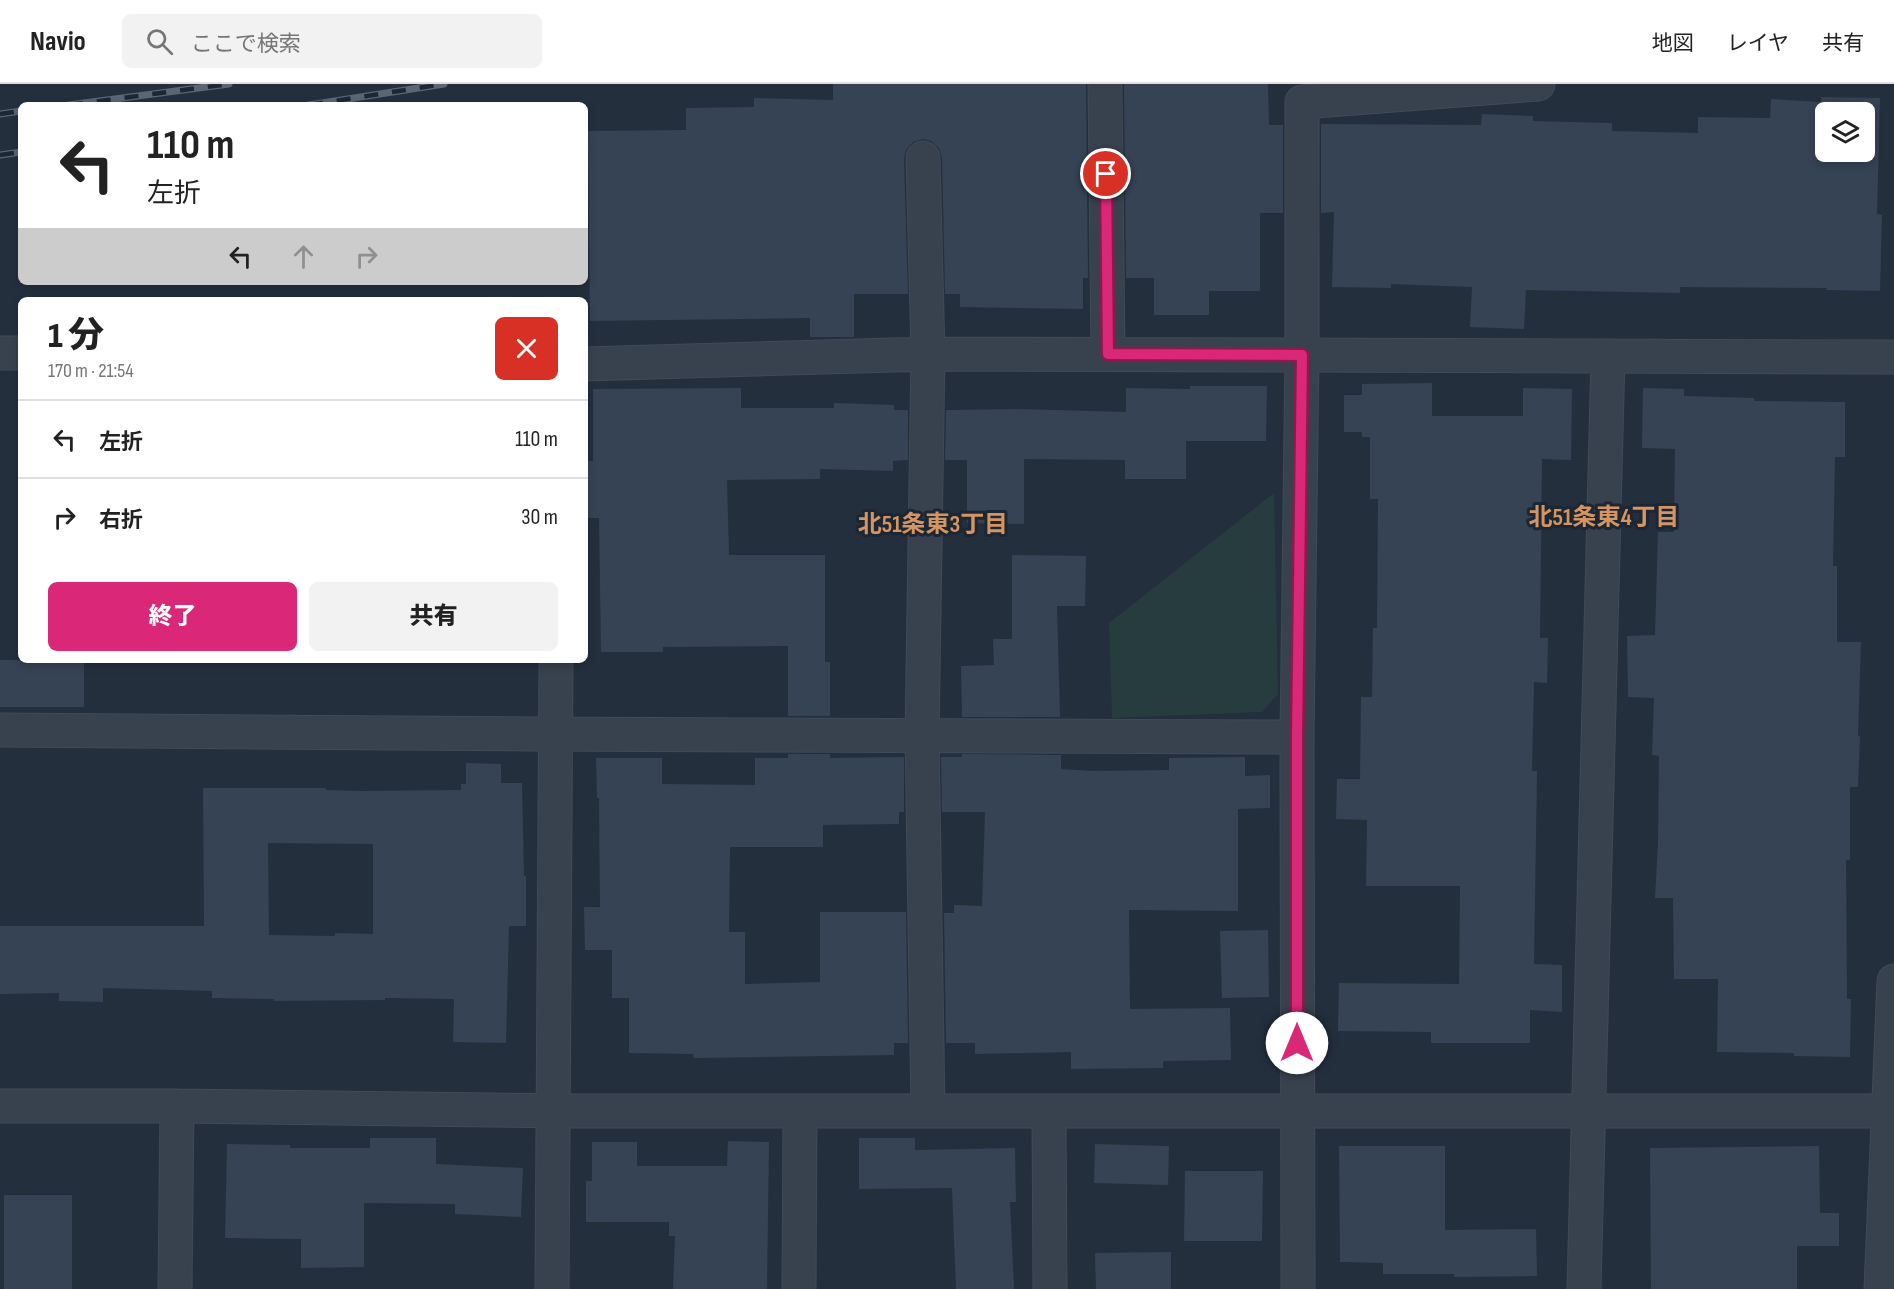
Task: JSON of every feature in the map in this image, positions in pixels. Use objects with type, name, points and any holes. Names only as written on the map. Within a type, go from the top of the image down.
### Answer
[{"type":"street","points":[[1105,84],[1108,354]]},
{"type":"street","points":[[1298,1289],[1297,737],[1302,355],[1302,102],[1538,84]]},
{"type":"street","points":[[923,158],[928,354],[922,736],[928,1110]]},
{"type":"street","points":[[0,353],[18,353]]},
{"type":"street","points":[[588,364],[928,354],[1894,357]]},
{"type":"street","points":[[1584,1289],[1608,356]]},
{"type":"street","points":[[552,1289],[556,663]]},
{"type":"street","points":[[0,729],[1297,737]]},
{"type":"street","points":[[1881,1289],[1894,981]]},
{"type":"street","points":[[0,1106],[1049,1112],[1888,1111]]},
{"type":"street","points":[[176,1289],[177,1106]]},
{"type":"street","points":[[799,1289],[800,1111]]},
{"type":"street","points":[[1049,1112],[1050,1289]]},
{"type":"green space","points":[[1274,493],[1278,694],[1262,712],[1112,718],[1109,623]]},
{"type":"building","points":[[833,84],[1086,84],[1088,278],[1083,278],[1083,309],[960,307],[960,294],[945,294],[942,158],[939,148],[931,141],[923,139],[913,142],[906,150],[904,158],[908,294],[854,294],[854,337],[810,337],[810,318],[590,321],[588,131],[686,130],[686,108],[754,107],[754,98],[833,100]]},
{"type":"building","points":[[1124,84],[1268,84],[1269,125],[1283,125],[1283,213],[1260,213],[1260,291],[1209,291],[1209,315],[1154,315],[1154,278],[1126,278]]},
{"type":"building","points":[[1821,97],[1880,98],[1877,214],[1882,215],[1880,291],[1826,290],[1827,288],[1680,287],[1680,293],[1526,290],[1524,329],[1470,327],[1472,287],[1391,284],[1391,288],[1332,287],[1334,212],[1321,213],[1321,124],[1481,125],[1482,114],[1533,116],[1533,121],[1612,123],[1612,131],[1698,133],[1698,117],[1770,118],[1771,99],[1821,102]]},
{"type":"building","points":[[1432,383],[1432,416],[1523,416],[1523,388],[1572,389],[1571,460],[1542,459],[1540,638],[1548,638],[1547,683],[1534,682],[1532,771],[1537,771],[1534,964],[1562,965],[1562,1012],[1530,1010],[1530,1043],[1431,1043],[1431,1032],[1338,1031],[1339,983],[1459,984],[1460,886],[1366,886],[1367,820],[1336,819],[1337,779],[1360,779],[1361,697],[1372,697],[1373,628],[1377,628],[1378,499],[1370,499],[1370,437],[1362,437],[1362,432],[1344,432],[1344,395],[1362,395],[1362,384]]},
{"type":"building","points":[[1190,386],[1267,386],[1266,441],[1186,441],[1186,479],[1125,479],[1125,460],[1024,459],[1024,524],[967,523],[967,460],[945,460],[946,410],[1021,409],[1126,412],[1126,388],[1190,389]]},
{"type":"building","points":[[741,388],[741,408],[834,408],[834,403],[894,405],[894,410],[908,410],[908,460],[893,461],[893,471],[820,469],[820,479],[727,480],[729,555],[825,555],[825,662],[830,662],[830,716],[788,716],[788,646],[663,647],[663,652],[601,652],[599,518],[588,518],[588,461],[593,461],[593,389]]},
{"type":"building","points":[[1643,388],[1684,389],[1684,396],[1754,398],[1754,401],[1845,402],[1845,457],[1835,457],[1833,566],[1837,566],[1837,642],[1861,642],[1858,787],[1850,787],[1850,860],[1846,860],[1847,999],[1851,999],[1850,1057],[1794,1056],[1794,1053],[1717,1052],[1718,979],[1674,979],[1673,898],[1655,898],[1659,756],[1652,755],[1654,698],[1628,697],[1627,636],[1655,635],[1658,532],[1674,532],[1675,449],[1642,448]]},
{"type":"building","points":[[1012,555],[1086,556],[1085,606],[1057,606],[1060,717],[962,717],[961,666],[994,665],[993,639],[1012,639]]},
{"type":"building","points":[[0,660],[18,660],[18,663],[84,663],[84,707],[0,707]]},
{"type":"building","points":[[788,754],[830,754],[830,758],[904,757],[904,812],[899,812],[899,824],[823,825],[823,847],[730,847],[729,932],[745,932],[745,984],[820,982],[820,912],[906,912],[908,1043],[894,1043],[894,1055],[694,1058],[693,1054],[629,1053],[629,998],[612,998],[612,950],[585,950],[584,907],[600,907],[599,798],[597,798],[596,758],[662,758],[662,784],[755,785],[755,758],[788,758]]},
{"type":"building","points":[[962,754],[1061,755],[1061,769],[1094,771],[1169,770],[1169,758],[1245,757],[1245,776],[1270,775],[1270,808],[1238,809],[1238,911],[1129,910],[1130,1009],[1230,1008],[1231,1060],[1163,1061],[1163,1068],[1071,1069],[1071,1052],[975,1054],[975,1043],[946,1043],[944,913],[954,913],[954,905],[982,906],[985,812],[942,812],[941,757],[962,757]]},
{"type":"building","points":[[466,763],[501,764],[501,783],[522,783],[526,926],[509,926],[506,1043],[453,1042],[454,999],[273,1001],[274,999],[212,998],[212,991],[103,988],[103,1002],[59,1001],[59,993],[0,994],[0,926],[204,926],[203,788],[461,790],[461,784],[466,784]],"holes":[[[268,843],[373,844],[373,934],[269,935]]]},
{"type":"building","points":[[1268,930],[1269,997],[1222,998],[1220,931]]},
{"type":"building","points":[[370,1138],[436,1138],[436,1164],[523,1168],[521,1217],[455,1214],[455,1204],[364,1203],[364,1267],[301,1268],[301,1239],[225,1238],[227,1144],[290,1145],[290,1148],[370,1148]]},
{"type":"building","points":[[859,1138],[915,1138],[915,1150],[1015,1148],[1016,1202],[1010,1202],[1014,1289],[956,1289],[952,1188],[859,1189]]},
{"type":"building","points":[[728,1141],[769,1142],[767,1289],[673,1289],[675,1236],[669,1236],[669,1222],[586,1222],[586,1181],[592,1181],[592,1142],[637,1142],[637,1166],[727,1166]]},
{"type":"building","points":[[1095,1144],[1169,1146],[1168,1185],[1094,1183]]},
{"type":"building","points":[[1339,1146],[1445,1146],[1445,1230],[1536,1229],[1537,1276],[1454,1277],[1454,1274],[1383,1274],[1383,1263],[1340,1262]]},
{"type":"building","points":[[1819,1146],[1820,1213],[1839,1213],[1839,1246],[1797,1246],[1797,1289],[1651,1289],[1650,1148]]},
{"type":"building","points":[[1185,1171],[1263,1171],[1262,1241],[1184,1241]]},
{"type":"building","points":[[4,1195],[72,1195],[72,1289],[4,1289]]},
{"type":"building","points":[[1171,1252],[1171,1289],[1096,1289],[1095,1253]]},
{"type":"railway","points":[[92,102],[229,84]]},
{"type":"railway","points":[[328,102],[444,84]]},
{"type":"railway","points":[[0,114],[18,111]]},
{"type":"railway","points":[[0,155],[18,152]]},
{"type":"district","name":"北51条東4丁目","points":[[1604,517]]},
{"type":"district","name":"北51条東3丁目","points":[[933,524]]},
{"type":"route","points":[[1106,174],[1108,354],[1302,355],[1297,737],[1297,1043]]}]
